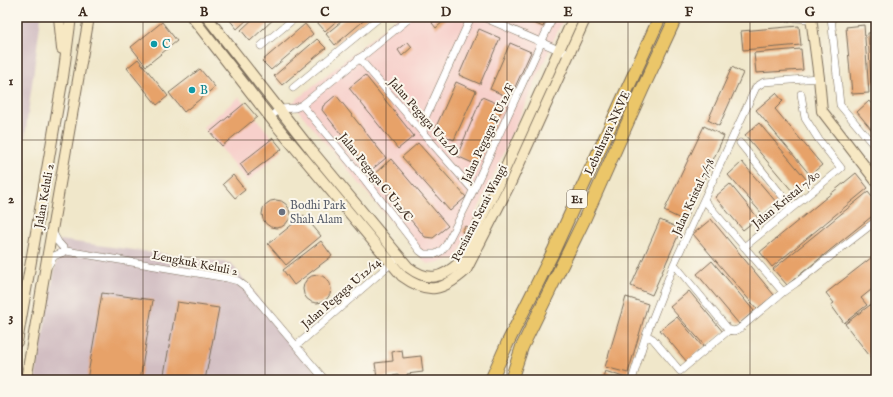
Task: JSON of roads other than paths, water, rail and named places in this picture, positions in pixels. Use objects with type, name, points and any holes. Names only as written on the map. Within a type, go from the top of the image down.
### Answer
[{"type":"highway","name":"Lebuhraya NKVE","points":[[492,380],[508,342],[553,252],[660,17]]},
{"type":"highway","name":"Lebuhraya NKVE","points":[[511,380],[522,347],[584,220],[676,17]]},
{"type":"street","points":[[59,17],[62,33],[63,77]]},
{"type":"street","name":"Jalan Keluli 2","points":[[17,342],[63,77],[71,17]]},
{"type":"street","name":"Jalan Keluli 2","points":[[26,380],[43,275],[89,17]]},
{"type":"street","name":"Persiaran Serai Wangi","points":[[192,17],[270,117],[391,264],[409,282],[430,289],[445,285],[455,280],[466,270],[510,184],[564,52],[574,17]]},
{"type":"street","name":"Persiaran Serai Wangi","points":[[207,17],[312,151],[408,266],[416,273],[424,277],[441,275],[450,271],[459,263],[564,52],[586,17]]},
{"type":"street","points":[[261,46],[296,17]]},
{"type":"street","points":[[292,88],[380,17]]},
{"type":"street","points":[[270,117],[280,109],[295,108],[302,105],[412,17]]},
{"type":"street","points":[[423,134],[425,118],[471,17]]},
{"type":"street","points":[[484,17],[564,52]]},
{"type":"street","name":"Jalan Pegaga F U12/F","points":[[436,254],[446,245],[461,217],[553,17]]},
{"type":"street","points":[[776,17],[811,18],[820,78],[822,111],[876,181]]},
{"type":"street","points":[[831,17],[840,105],[876,148]]},
{"type":"street","name":"Jalan Pegaga U12/D","points":[[359,58],[423,134],[473,190]]},
{"type":"street","name":"Jalan Kristal 7/78","points":[[632,380],[646,335],[674,264],[756,87],[764,82],[820,78]]},
{"type":"street","name":"Jalan Kristal 7/80","points":[[744,247],[841,168],[819,140],[805,118],[801,94]]},
{"type":"street","name":"Jalan Pegaga C U12/C","points":[[302,105],[365,180],[420,251],[424,254],[436,254]]},
{"type":"street","points":[[740,143],[792,208]]},
{"type":"street","points":[[704,200],[783,292]]},
{"type":"street","points":[[646,335],[653,339],[680,371],[730,330],[734,331],[739,329],[783,292],[876,221]]},
{"type":"street","points":[[43,275],[54,256],[66,251],[54,237],[52,228]]},
{"type":"street","name":"Lengkuk Keluli 2","points":[[66,251],[226,278],[238,282],[247,288],[325,380]]},
{"type":"street","name":"Jalan Pegaga U12/14","points":[[296,346],[400,256]]},
{"type":"street","points":[[674,264],[730,330]]},
{"type":"place","name":"C","points":[[154,44]]},
{"type":"place","name":"B","points":[[192,90]]},
{"type":"place","name":"Bodhi Park Shah Alam","points":[[282,212]]}]
